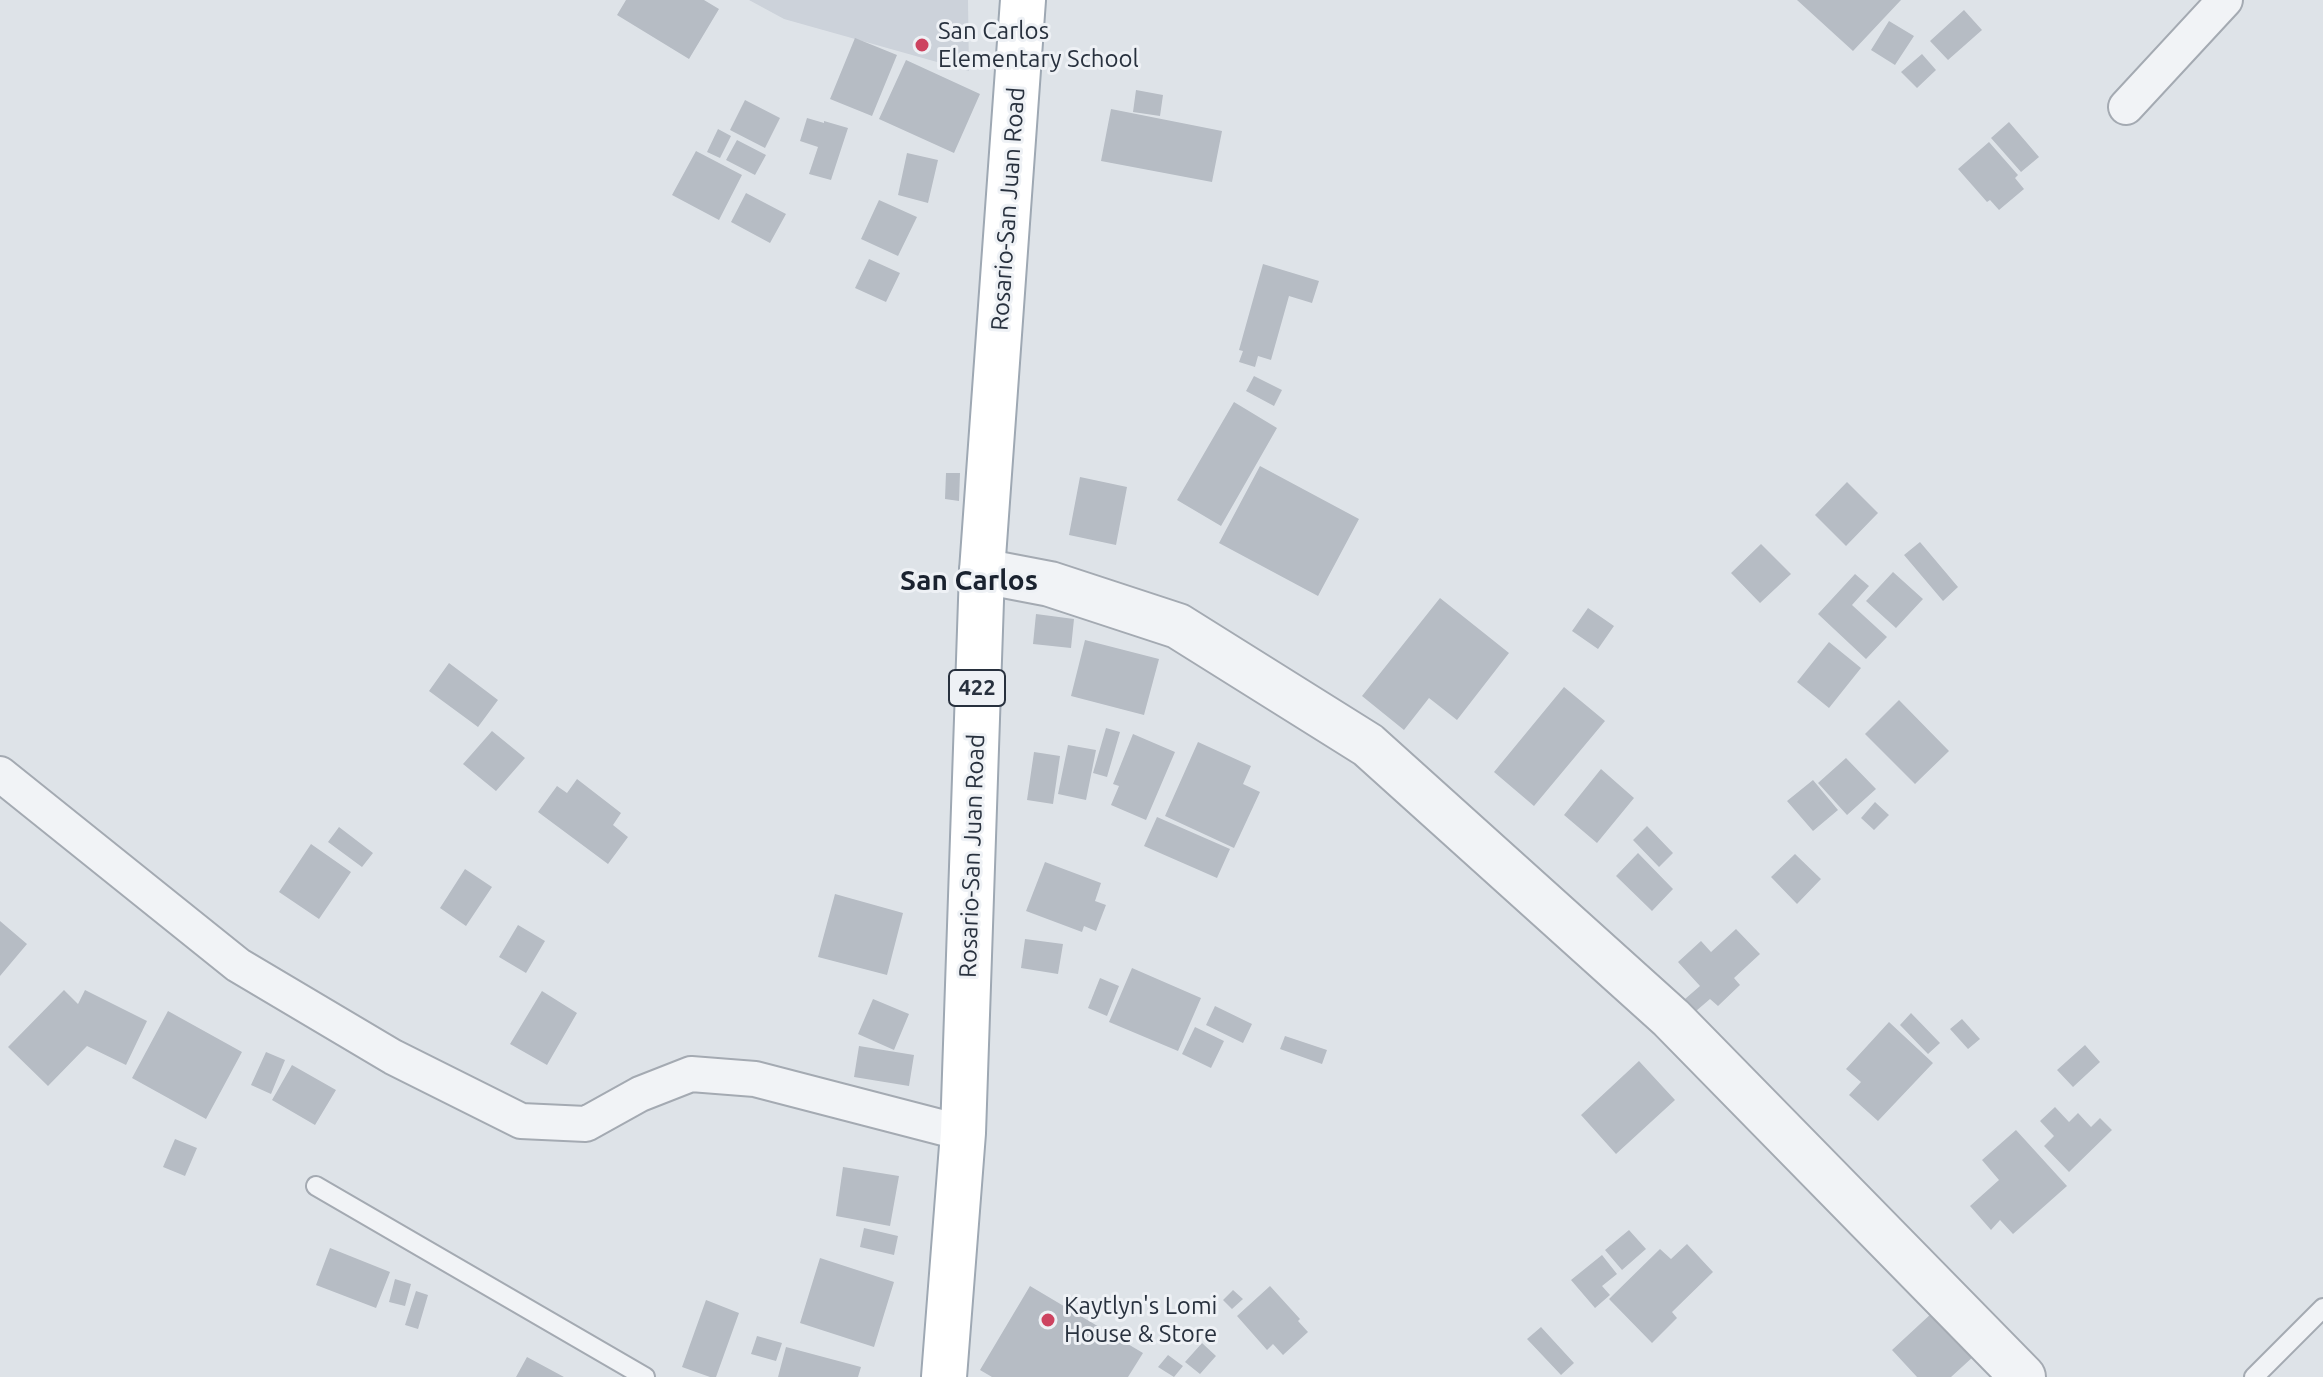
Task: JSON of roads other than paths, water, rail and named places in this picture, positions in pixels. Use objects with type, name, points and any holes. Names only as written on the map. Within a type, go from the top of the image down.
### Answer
[{"type":"main road","name":"Rosario-San Juan Road","points":[[944,1377],[963,1133],[982,571],[1023,0]]},
{"type":"street","points":[[2126,107],[2225,0]]},
{"type":"street","points":[[982,571],[1050,584],[1178,626],[1368,745],[1671,1018],[2023,1377]]},
{"type":"street","points":[[0,774],[238,965],[393,1057],[521,1121],[586,1124],[640,1094],[691,1074],[755,1079],[963,1133]]},
{"type":"lane","points":[[316,1186],[645,1377]]},
{"type":"lane","points":[[2254,1377],[2323,1308]]},
{"type":"place","name":"San Carlos Elementary School","points":[[922,45]]},
{"type":"place","name":"Kaytlyn's Lomi House & Store","points":[[1048,1320]]},
{"type":"district","name":"San Carlos","points":[[969,581]]}]
